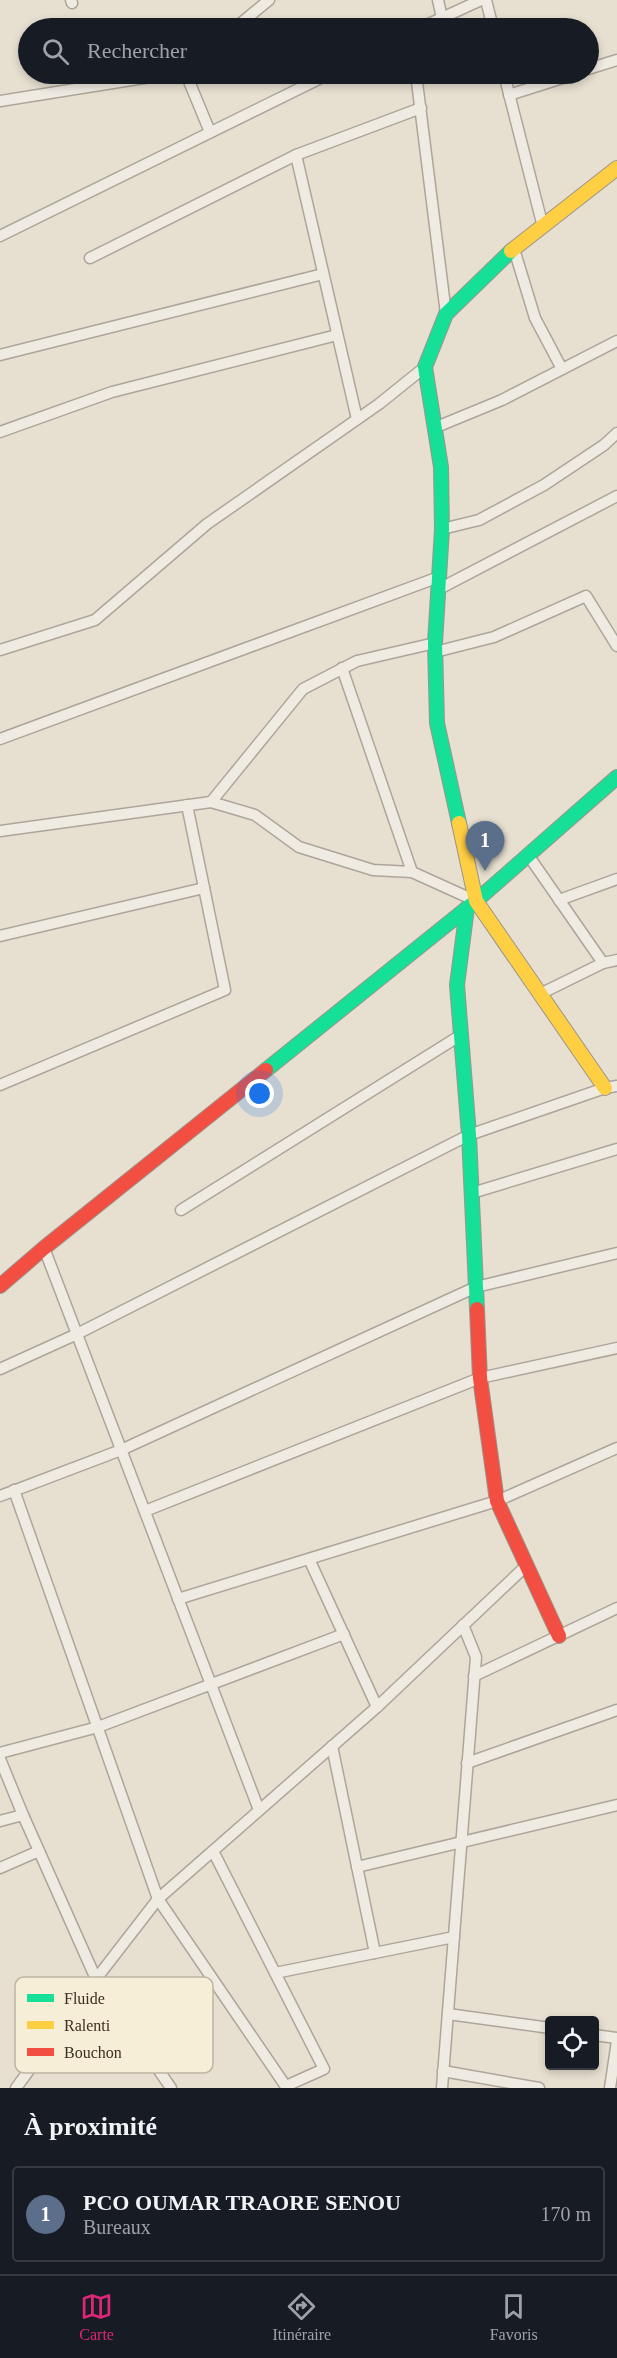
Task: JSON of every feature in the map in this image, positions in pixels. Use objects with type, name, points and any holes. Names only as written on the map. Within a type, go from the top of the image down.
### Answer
[{"type":"street","points":[[247,18],[269,0]]},
{"type":"street","points":[[438,0],[442,18],[483,0],[489,18]]},
{"type":"street","points":[[599,66],[617,60]]},
{"type":"street","points":[[0,102],[109,84]]},
{"type":"street","points":[[190,84],[210,132]]},
{"type":"street","points":[[0,236],[308,84]]},
{"type":"street","points":[[417,84],[446,314]]},
{"type":"street","points":[[506,84],[543,227]]},
{"type":"street","points":[[509,94],[542,84]]},
{"type":"street","points":[[90,258],[296,155],[421,108]]},
{"type":"street","points":[[296,155],[357,419]]},
{"type":"street","points":[[559,1636],[497,1501],[480,1378],[469,1135],[456,985],[472,904],[437,723],[435,648],[442,529],[441,466],[425,368],[446,314],[514,249],[617,168]]},
{"type":"street","points":[[514,249],[535,318],[562,369]]},
{"type":"street","points":[[0,355],[323,274]]},
{"type":"street","points":[[0,432],[112,392],[337,335]]},
{"type":"street","points":[[434,429],[502,400],[617,341]]},
{"type":"street","points":[[0,650],[95,620],[207,524],[357,419],[425,368]]},
{"type":"street","points":[[442,529],[479,520],[544,485],[604,445],[617,433]]},
{"type":"street","points":[[0,739],[439,583],[617,496]]},
{"type":"street","points":[[211,802],[303,688],[357,661],[494,637],[586,596],[617,646]]},
{"type":"street","points":[[606,628],[617,622]]},
{"type":"street","points":[[342,668],[412,872]]},
{"type":"street","points":[[0,1286],[44,1248],[472,904],[617,777]]},
{"type":"street","points":[[0,831],[211,802],[255,815],[299,847],[373,870],[412,872],[472,904],[611,1087],[469,1135],[77,1334],[0,1369]]},
{"type":"street","points":[[0,1085],[225,990],[187,805]]},
{"type":"street","points":[[528,855],[603,963]]},
{"type":"street","points":[[559,900],[617,879]]},
{"type":"street","points":[[0,936],[204,888]]},
{"type":"street","points":[[540,994],[603,963],[617,960]]},
{"type":"street","points":[[181,1210],[460,1035]]},
{"type":"street","points":[[472,1192],[617,1149]]},
{"type":"street","points":[[44,1248],[259,1810]]},
{"type":"street","points":[[0,1496],[121,1450],[476,1287],[617,1253]]},
{"type":"street","points":[[145,1511],[480,1378],[617,1348]]},
{"type":"street","points":[[178,1599],[497,1501],[617,1448]]},
{"type":"street","points":[[14,1490],[158,1899],[212,1977]]},
{"type":"street","points":[[309,1559],[377,1707]]},
{"type":"street","points":[[98,1977],[158,1899],[377,1707],[527,1565]]},
{"type":"street","points":[[474,1676],[617,1608]]},
{"type":"street","points":[[442,2088],[476,1657],[463,1625]]},
{"type":"street","points":[[0,1753],[98,1727],[344,1634]]},
{"type":"street","points":[[468,1763],[617,1710]]},
{"type":"street","points":[[332,1746],[375,1953]]},
{"type":"street","points":[[0,1759],[95,1977]]},
{"type":"street","points":[[357,1867],[617,1805]]},
{"type":"street","points":[[0,1821],[23,1815]]},
{"type":"street","points":[[0,1868],[39,1851]]},
{"type":"street","points":[[213,1851],[324,2069],[287,2087],[213,1979]]},
{"type":"street","points":[[275,1973],[454,1937]]},
{"type":"street","points":[[448,2014],[545,2027]]},
{"type":"street","points":[[599,2036],[617,2040],[610,2088]]},
{"type":"street","points":[[443,2071],[539,2088]]},
{"type":"street","points":[[16,2088],[27,2073]]},
{"type":"street","points":[[161,2073],[171,2088]]},
{"type":"traffic: fast","points":[[459,823],[437,723],[435,643],[442,529],[441,467],[425,367],[446,314],[511,251]]},
{"type":"traffic: fast","points":[[266,1070],[476,901],[617,777]]},
{"type":"traffic: fast","points":[[467,908],[457,985],[469,1135],[477,1309]]},
{"type":"traffic: slow","points":[[511,251],[617,168]]},
{"type":"traffic: slow","points":[[459,823],[476,901],[605,1088]]},
{"type":"traffic: jam","points":[[0,1286],[266,1070]]},
{"type":"traffic: jam","points":[[477,1309],[480,1378],[497,1501],[559,1636]]},
{"type":"place","name":"PCO OUMAR TRAORE SENOU","points":[[485,871]]}]
